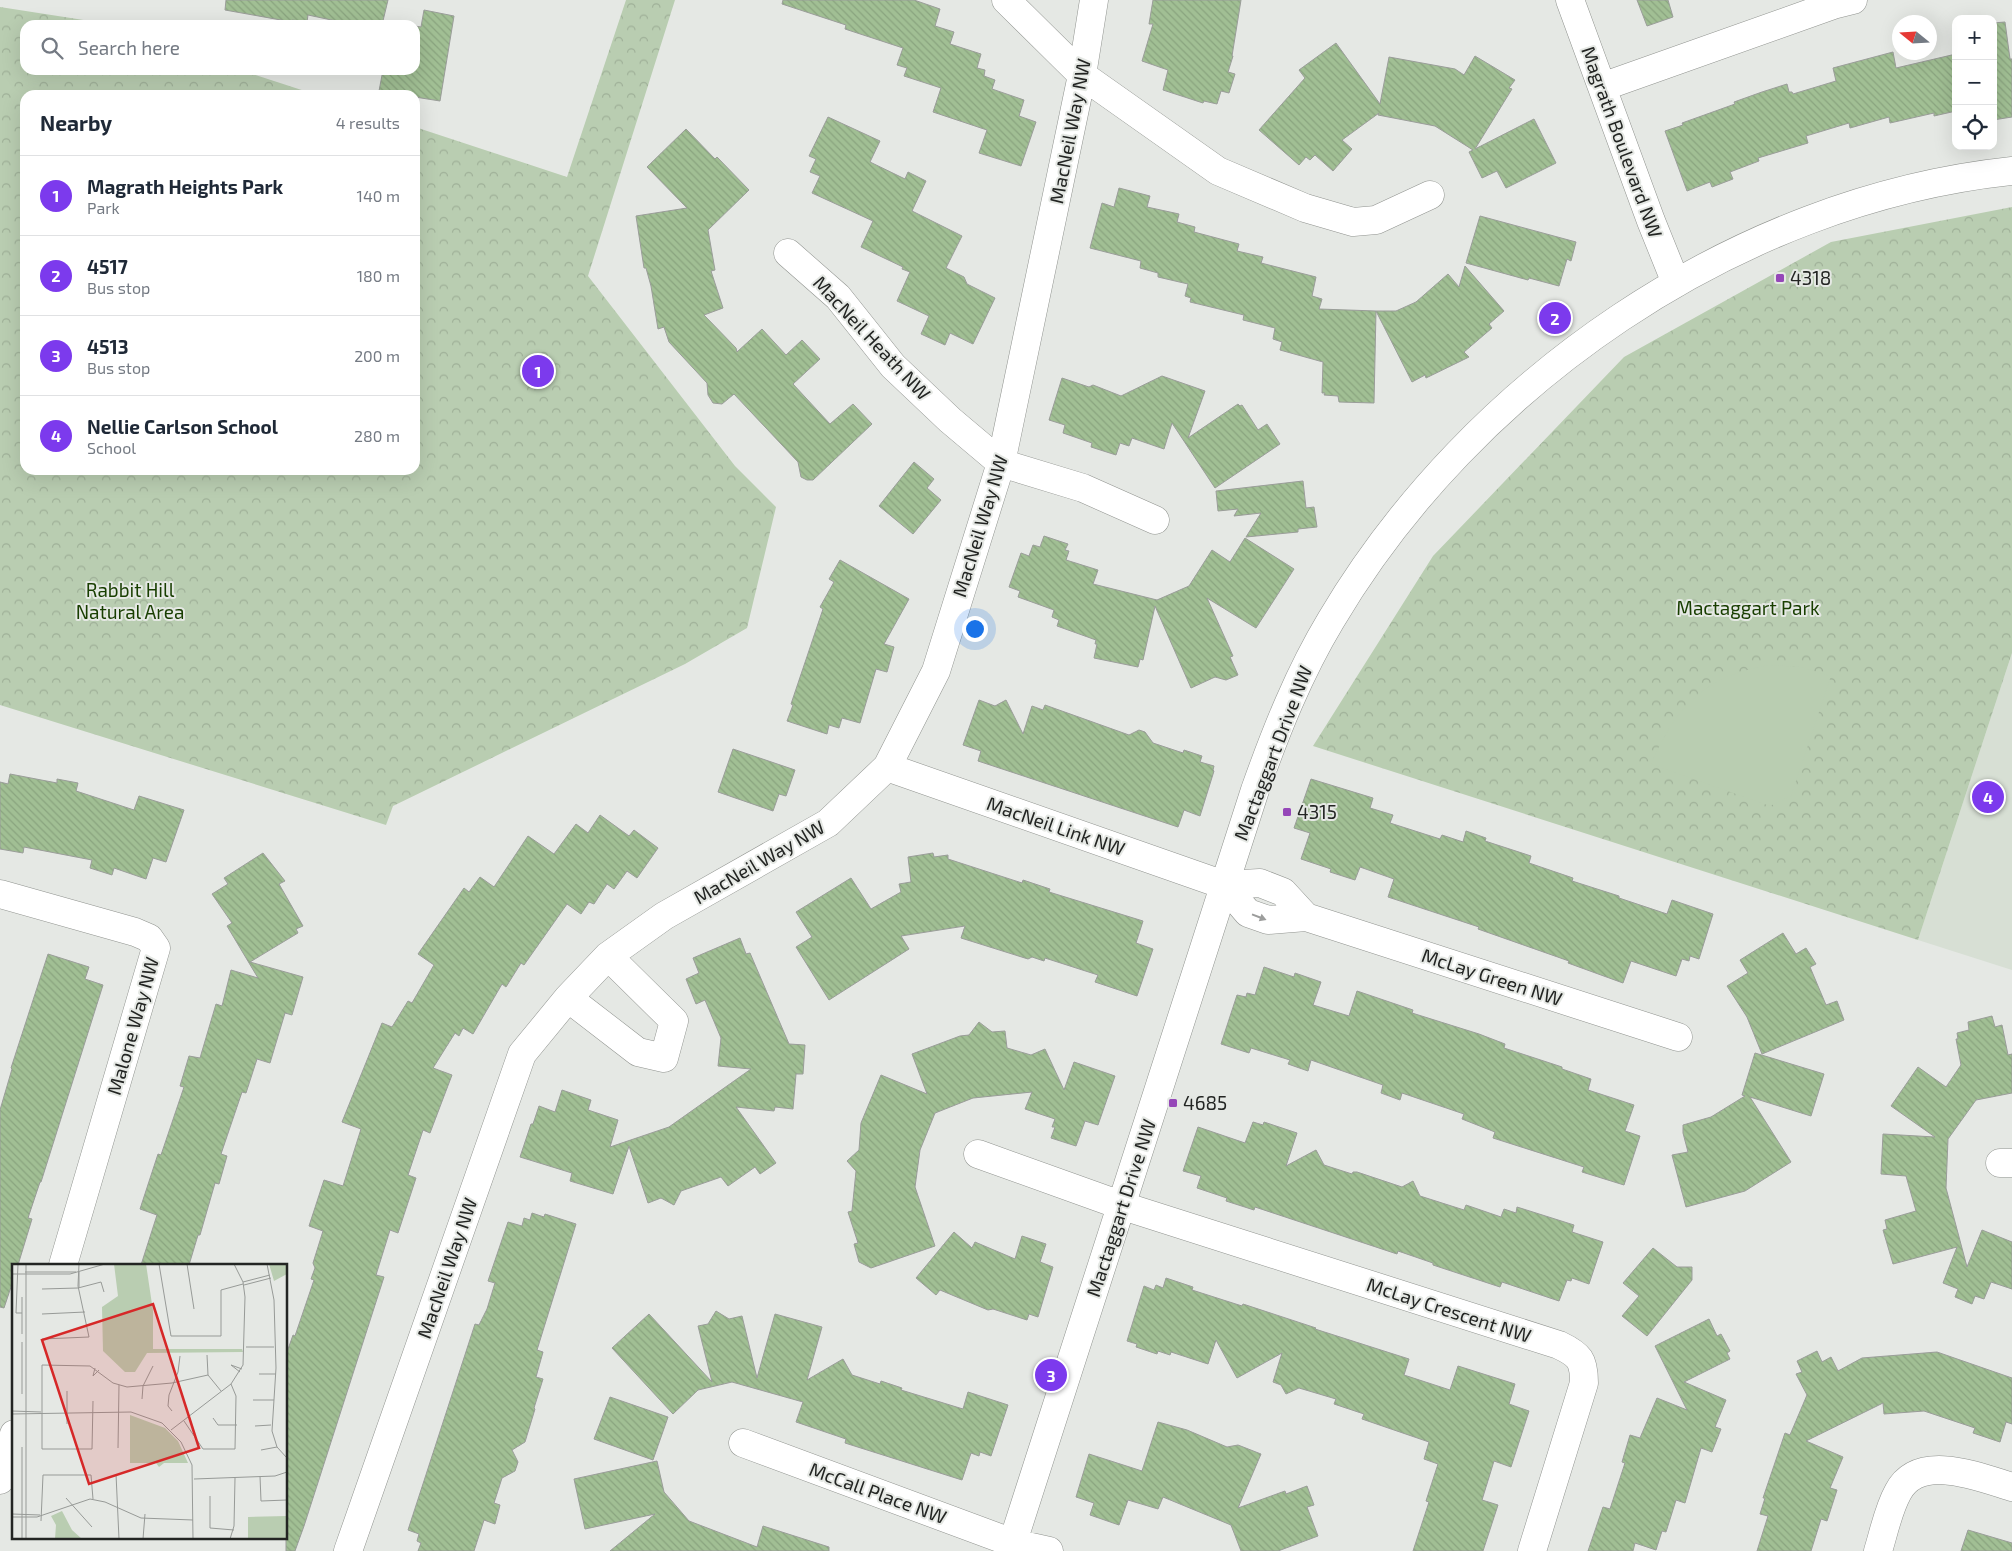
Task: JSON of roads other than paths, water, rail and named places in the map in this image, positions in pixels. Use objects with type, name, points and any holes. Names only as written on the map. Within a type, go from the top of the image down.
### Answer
[{"type":"street","points":[[1006,0],[1082,75],[1218,171],[1305,208],[1353,222],[1376,220],[1430,195]]},
{"type":"street","name":"MacNeil Way NW","points":[[348,1551],[522,1054],[568,998],[608,956],[664,916],[828,823],[888,767],[936,671],[1001,463],[1082,75],[1094,0]]},
{"type":"street","name":"Magrath Boulevard NW","points":[[1570,0],[1651,221],[1676,283]]},
{"type":"street","points":[[1602,87],[1833,5],[1853,0]]},
{"type":"street","name":"Mactaggart Drive NW","points":[[1012,1547],[1264,764],[1304,668],[1331,619],[1357,578],[1389,534],[1454,456],[1493,417],[1543,373],[1605,328],[1676,283],[1710,264],[1751,245],[1858,203],[1925,185],[2012,171]]},
{"type":"street","name":"MacNeil Heath NW","points":[[788,253],[838,297],[893,366],[950,420],[1001,463]]},
{"type":"street","points":[[1001,463],[1084,488],[1155,520]]},
{"type":"street","name":"MacNeil Link NW","points":[[888,767],[1224,885]]},
{"type":"street","name":"McLay Green NW","points":[[1224,885],[1248,913],[1268,920],[1306,917],[1678,1037]]},
{"type":"street","name":"Malone Way NW","points":[[0,894],[135,932],[149,938],[156,948],[63,1264]]},
{"type":"street","points":[[568,998],[638,1052],[664,1058],[674,1022],[608,956]]},
{"type":"street","name":"McLay Crescent NW","points":[[978,1154],[1122,1206],[1559,1344],[1572,1351],[1581,1360],[1584,1368],[1584,1383],[1532,1551]]},
{"type":"street","points":[[0,1480],[12,1441]]},
{"type":"street","name":"McCall Place NW","points":[[743,1443],[1012,1547],[1049,1551]]},
{"type":"street","points":[[1878,1551],[1898,1491],[1916,1473],[1930,1470],[1948,1470],[2012,1487]]},
{"type":"place","name":"4318","points":[[1780,278]]},
{"type":"place","name":"4517","points":[[1555,318]]},
{"type":"place","name":"Magrath Heights Park","points":[[538,371]]},
{"type":"place","name":"Nellie Carlson School","points":[[1988,797]]},
{"type":"place","name":"4315","points":[[1287,812]]},
{"type":"place","name":"4685","points":[[1173,1103]]},
{"type":"place","name":"4513","points":[[1051,1375]]},
{"type":"park label","name":"Rabbit Hill Natural Area","points":[[130,601]]},
{"type":"park label","name":"Mactaggart Park","points":[[1748,608]]}]
